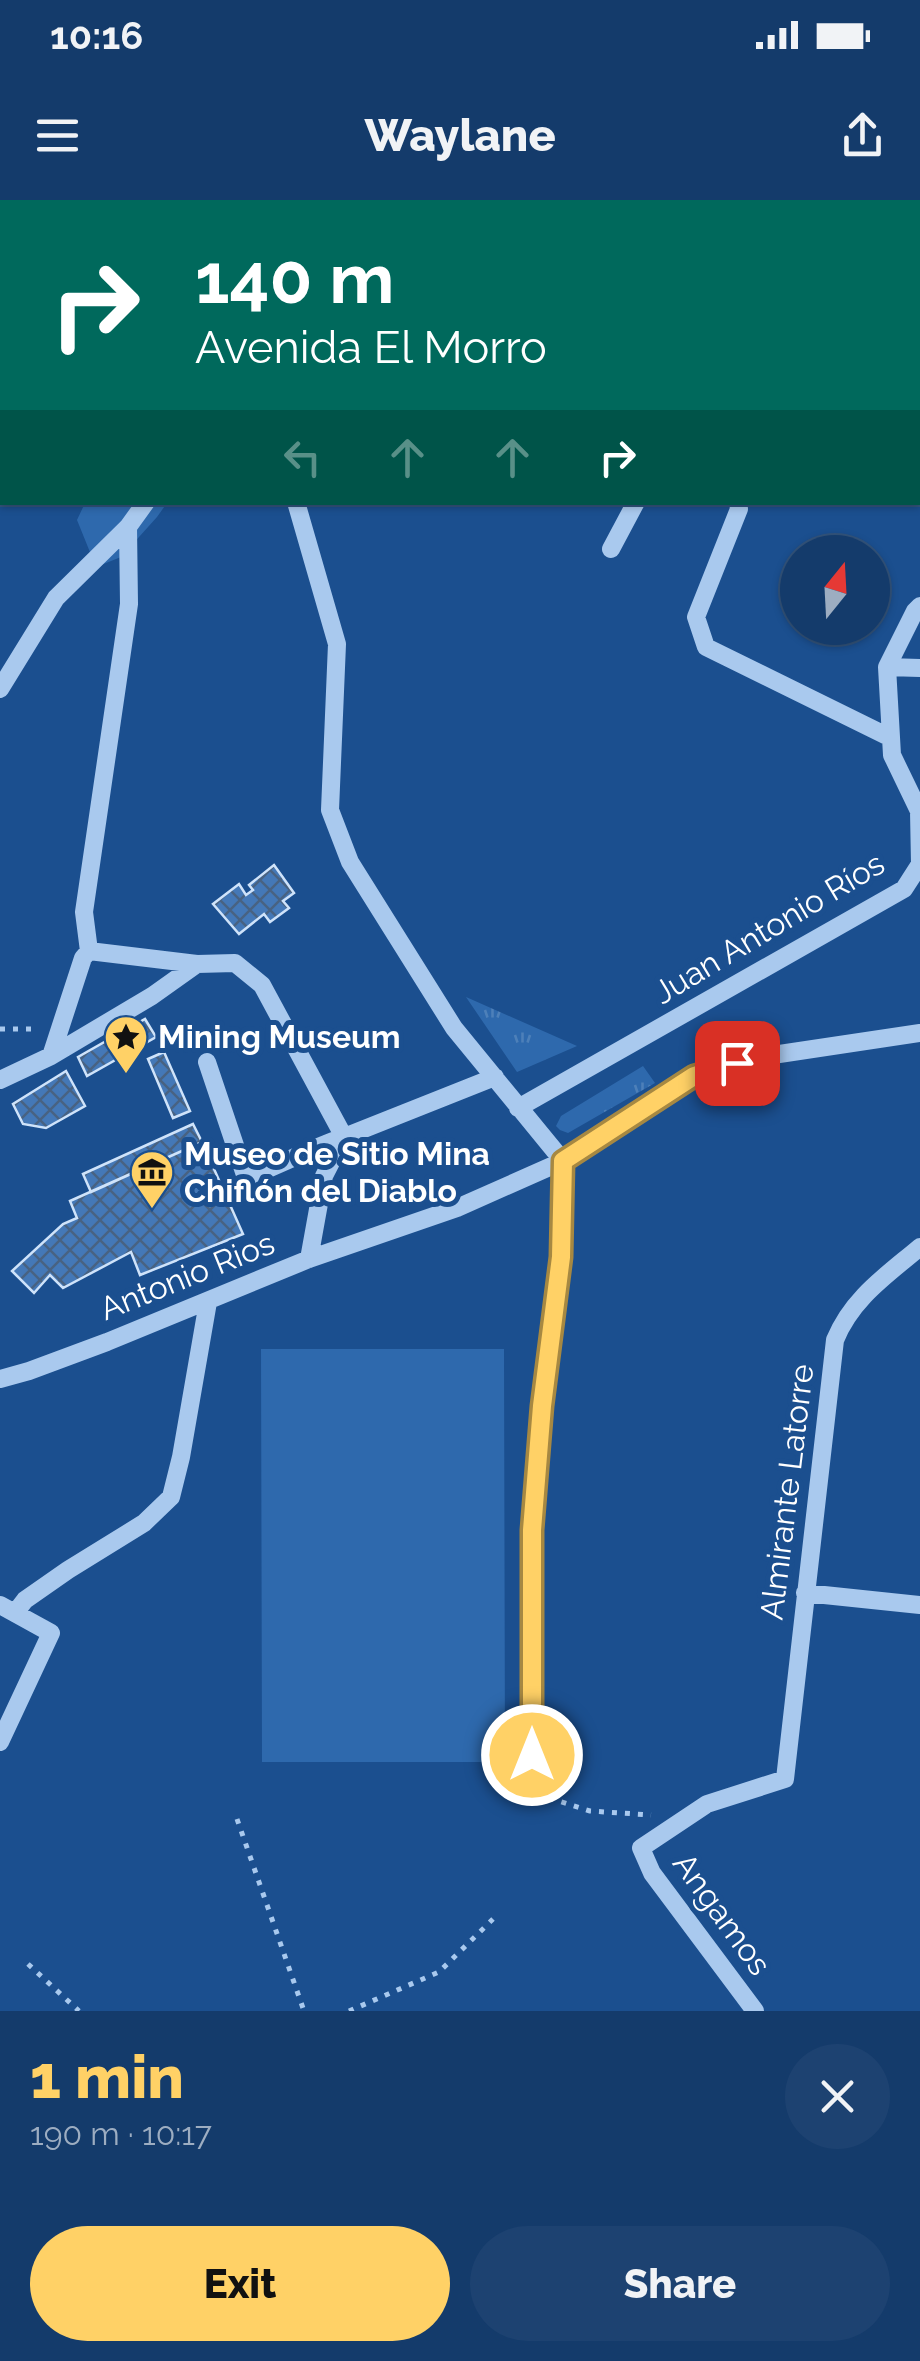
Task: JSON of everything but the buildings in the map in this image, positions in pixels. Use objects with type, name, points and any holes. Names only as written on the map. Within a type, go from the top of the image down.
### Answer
[{"type":"street","points":[[0,689],[56,598],[128,528],[144,505]]},
{"type":"street","points":[[297,505],[337,644],[330,810],[350,862],[454,1028],[563,1161],[561,1257],[542,1406],[532,1530],[532,1792]]},
{"type":"street","points":[[611,549],[634,505]]},
{"type":"street","points":[[738,505],[696,617],[706,647],[892,738]]},
{"type":"street","points":[[90,951],[84,912],[130,604],[128,528]]},
{"type":"street","name":"Juan Antonio Ríos","points":[[518,1108],[915,883],[920,864],[918,811],[892,754],[887,667],[920,606]]},
{"type":"street","points":[[887,667],[920,668]]},
{"type":"street","points":[[51,1056],[82,958],[90,951],[197,964],[236,963],[262,985],[344,1138]]},
{"type":"street","points":[[0,1080],[51,1056],[152,996],[197,964]]},
{"type":"street","name":"Antonio Rios","points":[[0,1379],[208,1302],[310,1259],[457,1208],[563,1161],[694,1076],[766,1056],[920,1033]]},
{"type":"street","points":[[207,1062],[246,1178],[495,1077]]},
{"type":"street","points":[[310,1259],[324,1176],[344,1138]]},
{"type":"street","name":"Almirante Latorre","points":[[689,1816],[708,1804],[785,1780],[835,1340],[842,1323],[864,1294],[920,1247]]},
{"type":"street","points":[[7,1609],[144,1524],[171,1497],[182,1457],[208,1302]]},
{"type":"street","points":[[805,1593],[920,1605]]},
{"type":"street","points":[[0,1742],[52,1633],[7,1609]]},
{"type":"street","name":"Angamos","points":[[689,1816],[641,1848],[652,1873],[755,2011]]},
{"type":"path","points":[[532,1792],[590,1812],[650,1814]]},
{"type":"path","points":[[238,1819],[304,2011]]},
{"type":"path","points":[[349,2011],[440,1972],[493,1919]]},
{"type":"path","points":[[28,1964],[79,2011]]},
{"type":"green space","points":[[84,505],[166,505],[121,557],[96,567],[77,520]]},
{"type":"green space","points":[[466,997],[577,1046],[517,1072]]},
{"type":"green space","points":[[643,1066],[655,1083],[568,1133],[556,1126],[561,1116]]},
{"type":"green space","points":[[261,1349],[504,1349],[505,1762],[262,1762]]},
{"type":"place","name":"Mining Museum","points":[[126,1075]]},
{"type":"place","name":"Museo de Sitio Mina Chiflón del Diablo","points":[[152,1210]]},
{"type":"route","points":[[532,1755],[532,1530],[542,1406],[561,1257],[563,1161],[694,1076],[737,1063]]}]
